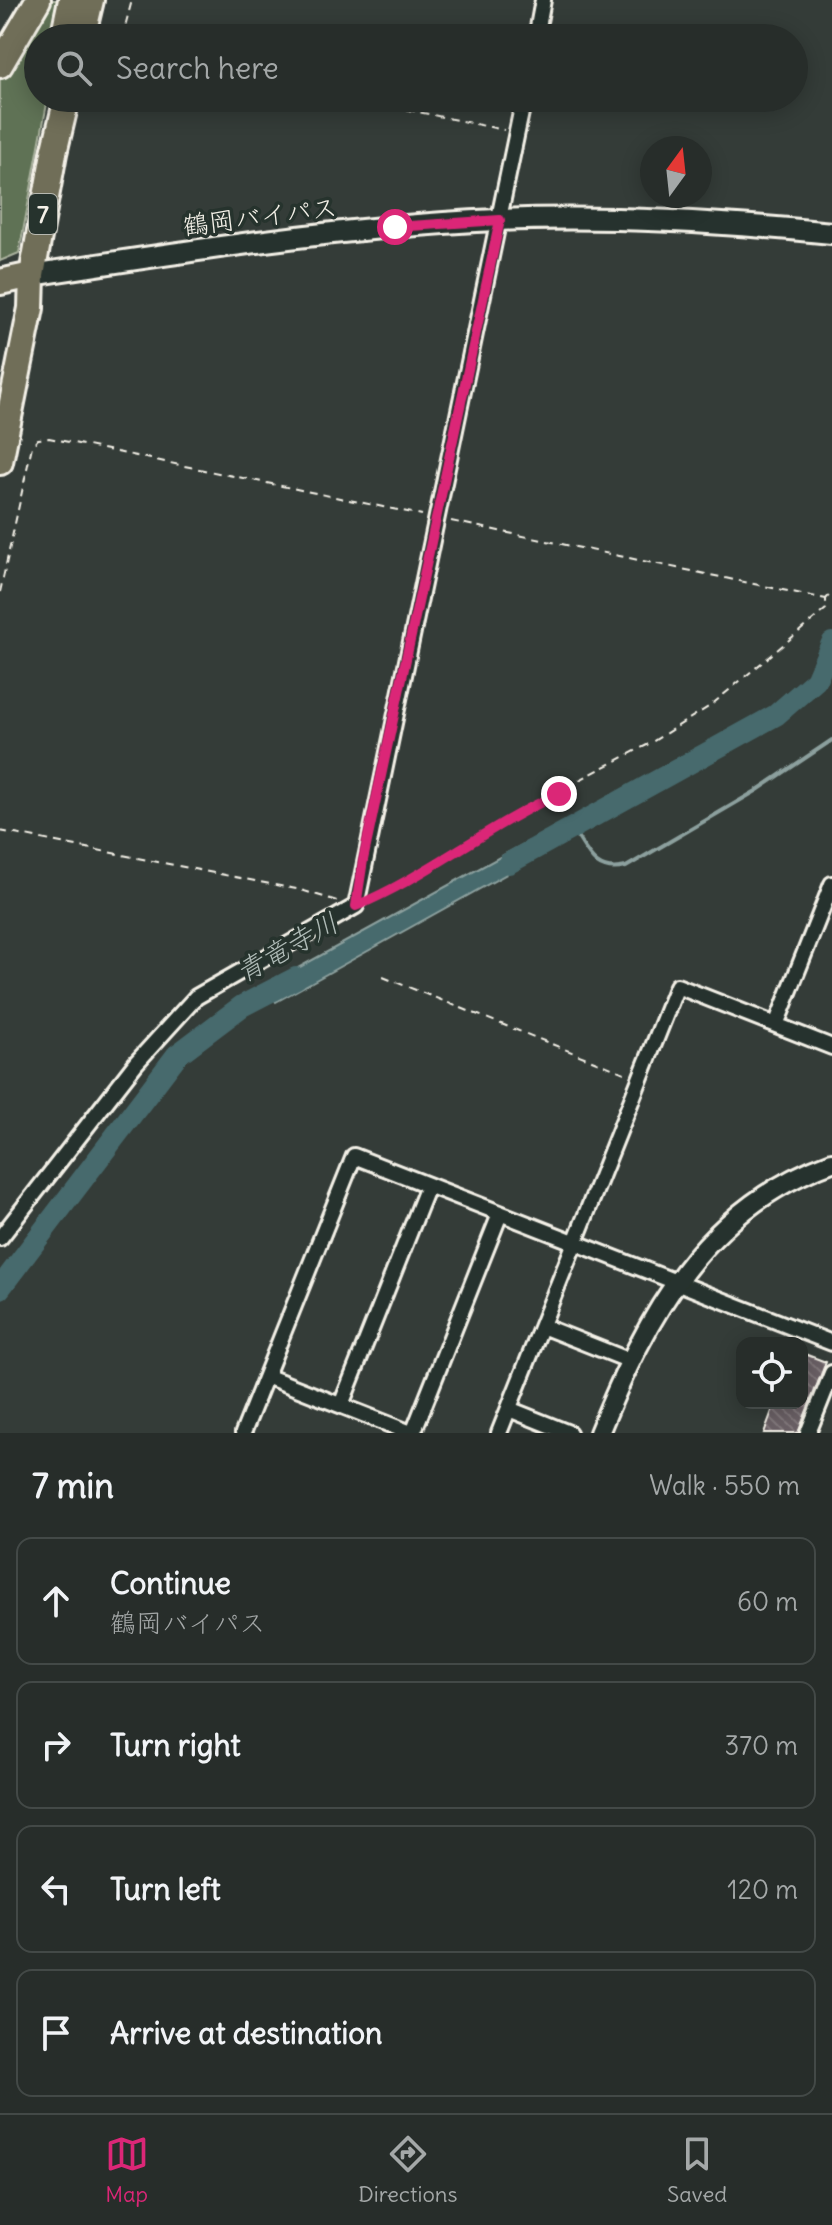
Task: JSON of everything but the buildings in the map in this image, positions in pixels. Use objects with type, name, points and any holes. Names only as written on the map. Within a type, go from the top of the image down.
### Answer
[{"type":"highway","points":[[0,65],[38,0]]},
{"type":"highway","points":[[66,24],[71,0]]},
{"type":"highway","points":[[85,24],[91,0]]},
{"type":"highway","name":"7","points":[[54,153],[56,112]]},
{"type":"highway","name":"7","points":[[32,275],[64,112]]},
{"type":"highway","points":[[0,282],[32,275]]},
{"type":"highway","points":[[0,377],[13,313],[32,275]]},
{"type":"highway","points":[[0,462],[31,308],[32,275]]},
{"type":"main road","name":"鶴岡バイパス","points":[[32,275],[230,243],[500,220],[678,222],[832,233]]},
{"type":"street","points":[[539,24],[543,0]]},
{"type":"street","points":[[1,1235],[136,1063],[196,997],[356,906],[363,860],[438,519],[521,112]]},
{"type":"street","points":[[776,1025],[832,884]]},
{"type":"street","points":[[499,1433],[677,986],[832,1047]]},
{"type":"street","points":[[243,1433],[354,1156],[832,1343]]},
{"type":"street","points":[[599,1433],[628,1360],[676,1280],[730,1221],[790,1182],[832,1162]]},
{"type":"street","points":[[341,1405],[428,1186]]},
{"type":"street","points":[[266,1376],[412,1433],[500,1214]]},
{"type":"street","points":[[542,1326],[628,1360]]},
{"type":"street","points":[[809,1433],[832,1373]]},
{"type":"street","points":[[509,1409],[569,1433]]},
{"type":"path","points":[[126,24],[132,0]]},
{"type":"path","points":[[420,112],[517,132]]},
{"type":"path","points":[[0,592],[32,446],[38,439],[49,438],[826,599]]},
{"type":"path","points":[[0,831],[301,890],[356,906],[392,891],[523,809],[622,759],[710,706],[826,609],[826,599],[832,592]]},
{"type":"path","points":[[383,977],[640,1079]]},
{"type":"green space","points":[[38,0],[66,0],[62,24],[24,24],[24,112],[45,112],[19,253],[0,261],[0,59]]},
{"type":"water","points":[[529,841],[539,856],[276,1002],[267,985]]},
{"type":"waterway","name":"青竜寺川","points":[[509,863],[776,715],[816,680],[832,643]]},
{"type":"waterway","points":[[572,828],[599,865],[615,869],[626,867],[756,791],[832,740]]},
{"type":"waterway","name":"青竜寺川","points":[[0,1288],[177,1055],[242,1006],[296,978]]},
{"type":"route","points":[[395,227],[500,220],[363,860],[356,906],[392,891],[523,809],[559,794]]}]
